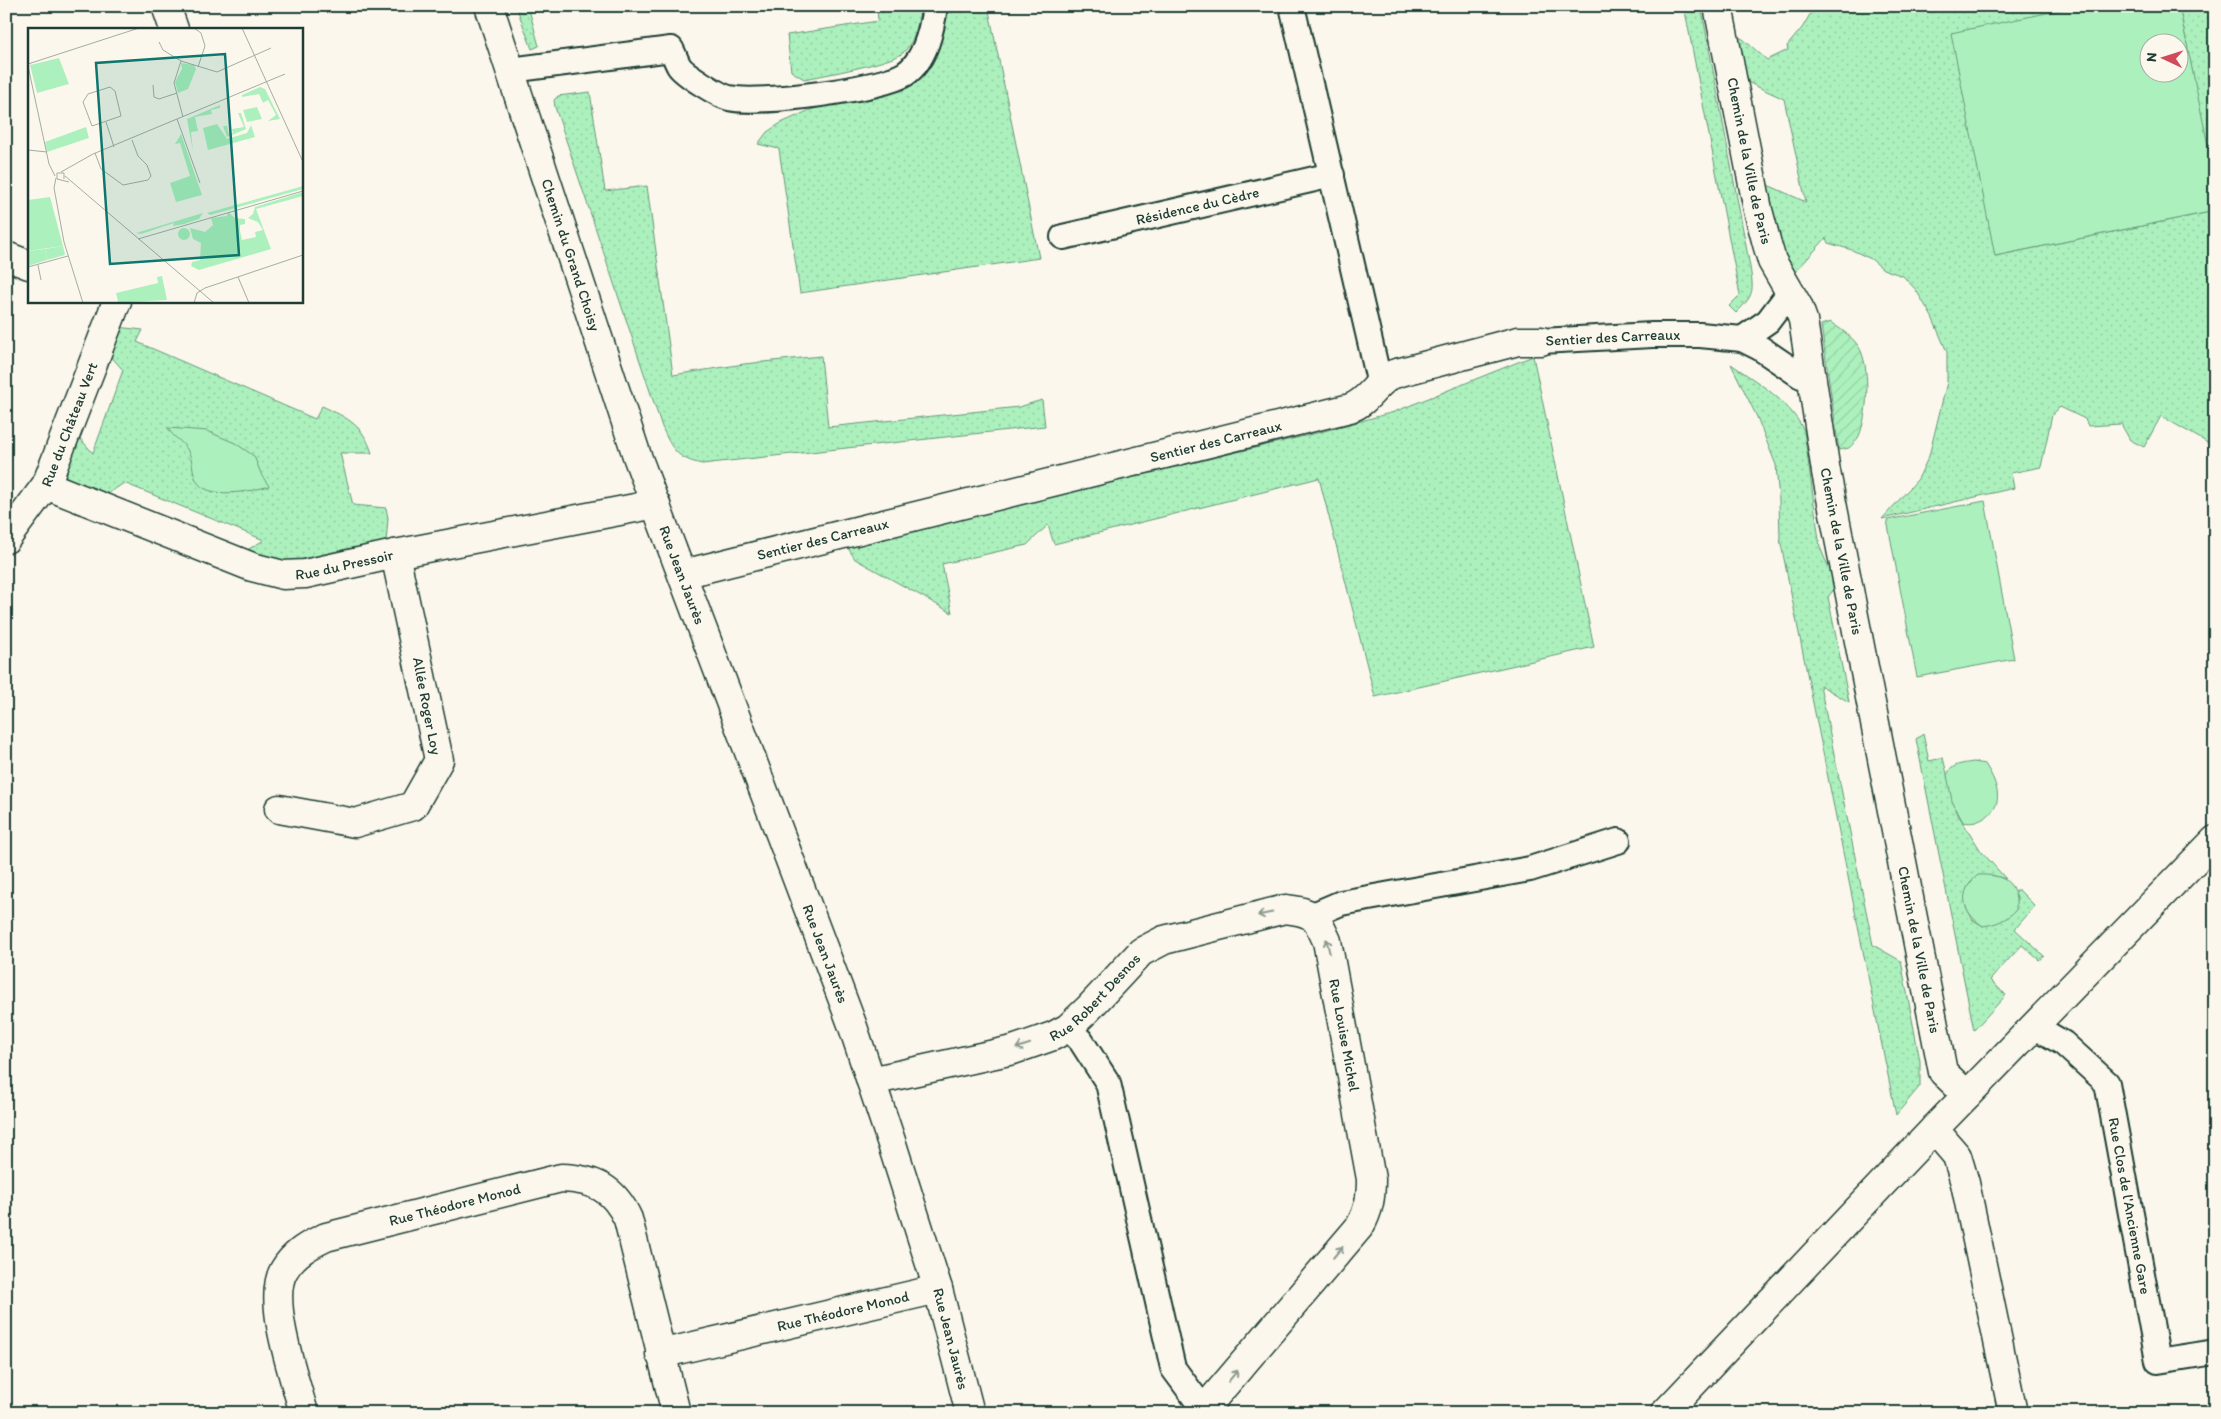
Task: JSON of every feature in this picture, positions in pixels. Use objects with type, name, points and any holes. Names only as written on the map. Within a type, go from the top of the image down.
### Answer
[{"type":"street","points":[[166,6],[174,28]]},
{"type":"street","name":"Chemin du Grand Choisy","points":[[489,6],[637,456],[656,504]]},
{"type":"street","name":"Chemin de la Ville de Paris","points":[[1718,6],[1758,210],[1772,261],[1798,306],[1803,320],[1826,472],[1943,1072],[1967,1095]]},
{"type":"street","points":[[6,256],[28,265]]},
{"type":"street","name":"Rue du Château Vert","points":[[6,539],[46,485],[117,302]]},
{"type":"street","name":"Sentier des Carreaux","points":[[682,574],[1350,408],[1359,405],[1387,380],[1518,341],[1541,341]]},
{"type":"street","name":"Rue du Pressoir","points":[[46,485],[252,567],[283,575],[305,574],[395,554],[656,504]]},
{"type":"street","name":"Rue Jean Jaurès","points":[[656,504],[852,1024],[938,1289],[970,1413]]},
{"type":"street","name":"Allée Roger Loy","points":[[279,809],[355,823],[413,806],[439,760],[395,554]]},
{"type":"street","points":[[1665,1413],[1934,1129],[2215,840]]},
{"type":"street","name":"Rue Robert Desnos","points":[[871,1081],[1013,1050],[1053,1036],[1068,1028],[1141,952],[1164,940],[1285,909],[1302,911],[1313,915]]},
{"type":"street","name":"Rue Louise Michel","points":[[1202,1411],[1360,1226],[1367,1215],[1371,1198],[1371,1179],[1327,941],[1313,915]]},
{"type":"street","points":[[1934,1129],[1957,1156],[1965,1183],[2013,1413]]},
{"type":"street","name":"Rue Théodore Monod","points":[[304,1413],[278,1305],[278,1286],[284,1270],[295,1255],[309,1245],[326,1238],[561,1178],[587,1180],[611,1194],[622,1205],[628,1219],[676,1413]]},
{"type":"street","name":"Rue Théodore Monod","points":[[660,1354],[938,1289]]},
{"type":"lane","points":[[511,70],[671,48],[679,67],[693,78],[729,98],[770,100],[824,94],[875,83],[906,73],[917,60],[926,44],[932,27],[935,6]]},
{"type":"lane","points":[[1292,6],[1378,376],[1387,380]]},
{"type":"lane","name":"Résidence du Cèdre","points":[[1062,237],[1332,175]]},
{"type":"lane","points":[[1790,292],[1768,321],[1742,339],[1760,348],[1801,376],[1812,375]]},
{"type":"lane","name":"Sentier des Carreaux","points":[[1541,341],[1652,335],[1700,335],[1742,339]]},
{"type":"lane","points":[[1313,915],[1341,903],[1530,869],[1618,841]]},
{"type":"lane","name":"Rue Clos de l'Ancienne Gare","points":[[2034,1026],[2063,1043],[2106,1083],[2158,1361],[2215,1352]]},
{"type":"lane","points":[[1068,1028],[1081,1041],[1108,1083],[1173,1368],[1202,1411]]},
{"type":"green space","points":[[516,6],[528,6],[539,46],[532,49]]},
{"type":"green space","points":[[877,6],[921,6],[914,36],[904,52],[898,56],[873,64],[804,79],[791,71],[787,35],[878,21]]},
{"type":"green space","points":[[945,6],[988,6],[1039,258],[800,293],[779,149],[758,144],[767,132],[781,123],[810,110],[886,86]]},
{"type":"green space","points":[[1684,6],[1701,6],[1750,267],[1751,293],[1736,313],[1729,306],[1740,295]]},
{"type":"green space","points":[[1815,6],[2084,6],[1995,256],[2215,211],[2215,441],[2208,443],[2161,416],[2144,447],[2130,440],[2121,424],[2088,426],[2085,419],[2060,407],[2052,415],[2041,467],[2011,473],[2014,488],[1882,519],[1918,479],[1929,456],[1947,382],[1947,352],[1932,317],[1916,290],[1903,276],[1883,269],[1871,259],[1852,250],[1828,243],[1826,238],[1790,278],[1761,182],[1806,202],[1784,99],[1743,80],[1738,37],[1743,39],[1767,60],[1788,50],[1787,46],[1802,28]]},
{"type":"green space","points":[[2080,6],[2179,6],[2184,32],[2138,32],[2138,82],[2188,82],[2188,49],[2215,179],[2215,211],[1995,256],[1951,33]]},
{"type":"green space","points":[[2179,6],[2215,6],[2215,183],[2188,50],[2188,32],[2184,32]]},
{"type":"green space","points":[[590,92],[605,191],[647,186],[673,375],[744,364],[821,356],[828,427],[1019,407],[1042,400],[1045,426],[702,464],[681,456],[669,442],[662,427],[555,107],[554,100],[558,96]]},
{"type":"green space","points":[[1830,322],[1848,335],[1858,346],[1864,360],[1867,382],[1866,405],[1859,436],[1849,448],[1839,450],[1821,325]]},
{"type":"green space","points":[[117,327],[143,330],[137,342],[315,419],[322,406],[347,419],[359,429],[372,453],[340,453],[353,505],[386,508],[388,518],[386,543],[358,562],[355,547],[303,559],[305,574],[232,559],[264,540],[124,483],[94,503],[59,480],[69,426],[93,453],[123,370],[101,345]]},
{"type":"green space","points":[[1533,356],[1594,647],[1375,697],[1319,478],[1054,544],[1048,525],[1027,545],[942,564],[952,613],[855,559],[846,545],[1313,434],[1394,412]]},
{"type":"green space","points":[[1731,364],[1782,402],[1798,420],[1804,431],[1820,547],[1827,564],[1836,574],[1838,584],[1828,597],[1849,702],[1820,685],[1873,945],[1901,961],[1920,1061],[1920,1086],[1896,1115],[1780,539],[1776,465],[1757,417]]},
{"type":"green space","points":[[168,428],[207,431],[235,443],[254,456],[262,476],[269,486],[230,493],[209,490],[201,486],[196,480],[188,451]]},
{"type":"green space","points":[[1985,501],[2014,659],[1917,677],[1887,520]]},
{"type":"green space","points":[[1923,734],[1929,761],[1943,758],[1957,813],[1981,851],[2006,879],[1991,875],[1967,909],[1973,920],[1983,926],[2017,900],[2015,890],[2019,890],[2035,906],[2015,929],[2044,956],[2039,960],[2022,945],[1990,980],[2006,995],[1974,1030],[1916,739]]},
{"type":"green space","points":[[1973,762],[1985,764],[1993,777],[1997,799],[1996,805],[1986,817],[1975,822],[1966,823],[1963,822],[1952,801],[1947,775],[1954,767]]},
{"type":"green space","points":[[1978,875],[1995,876],[2008,882],[2015,893],[2016,910],[2001,921],[1983,926],[1970,915],[1965,902],[1965,895],[1971,881]]}]
